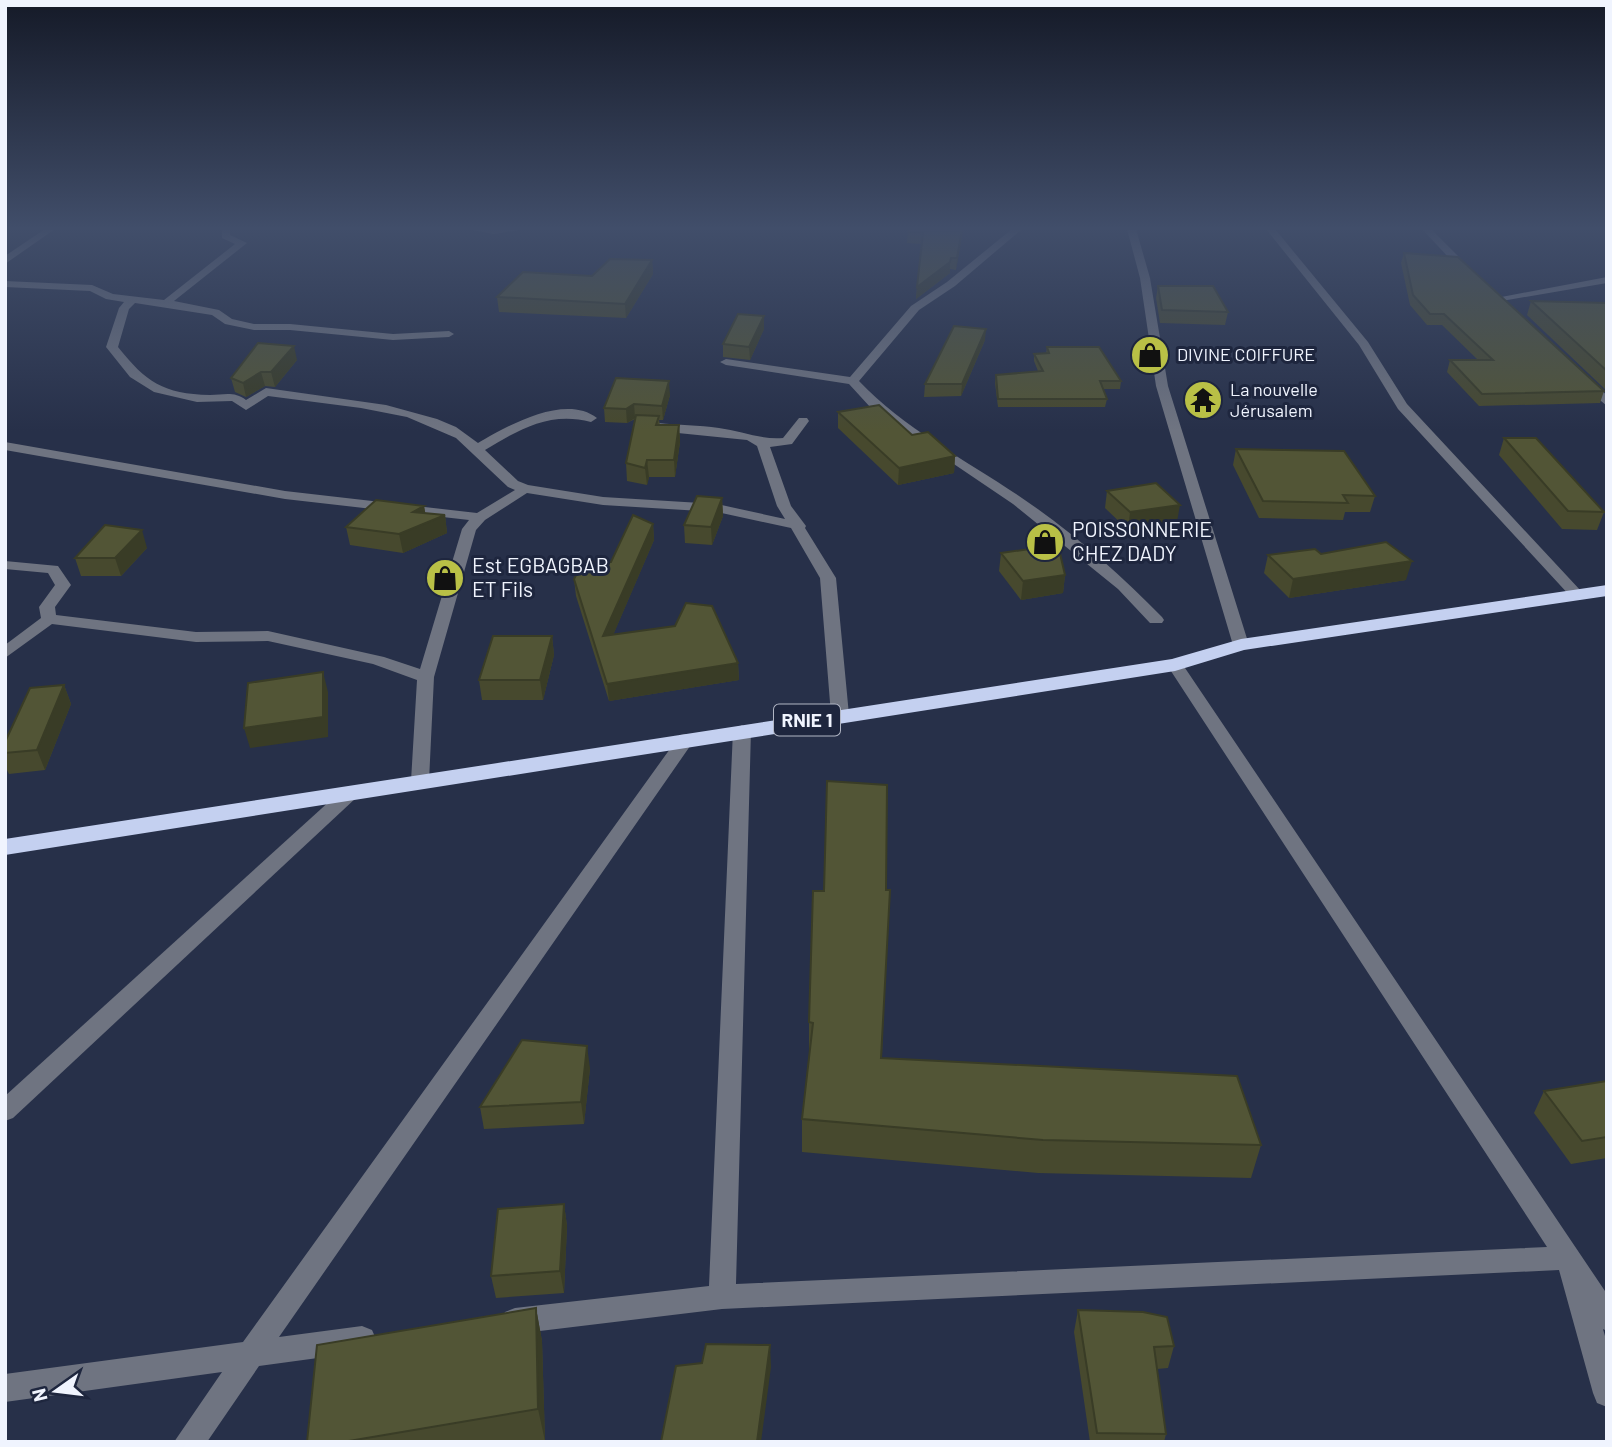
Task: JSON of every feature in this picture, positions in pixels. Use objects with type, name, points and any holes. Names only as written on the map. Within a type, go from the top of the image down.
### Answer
[{"type":"highway","name":"RNIE 1","points":[[5,847],[741,730],[1175,665],[1241,645],[1607,590]]},
{"type":"street","points":[[109,297],[132,300],[124,308],[112,347],[136,377],[186,397],[211,401],[234,397],[246,406],[266,391],[344,402],[426,419],[454,431],[513,484],[525,489],[603,501],[717,509],[799,526]]},
{"type":"street","points":[[166,303],[174,297]]},
{"type":"street","points":[[853,382],[915,308],[932,297]]},
{"type":"street","points":[[1148,297],[1162,386],[1241,645]]},
{"type":"street","points":[[1325,297],[1364,344],[1402,406],[1576,594]]},
{"type":"street","points":[[1494,297],[1505,307]]},
{"type":"street","points":[[1496,299],[1510,297]]},
{"type":"street","points":[[124,299],[215,312],[229,322],[254,327],[290,327],[393,338],[449,334]]},
{"type":"street","points":[[726,362],[853,382],[886,412],[1018,501],[1123,586],[1156,620]]},
{"type":"street","points":[[1578,375],[1607,402]]},
{"type":"street","points":[[476,450],[541,415],[576,412],[591,418]]},
{"type":"street","points":[[649,426],[715,430],[751,437],[763,444],[787,441],[803,421]]},
{"type":"street","points":[[763,444],[784,506],[799,526],[828,578],[840,715]]},
{"type":"street","points":[[5,446],[285,495],[481,517]]},
{"type":"street","points":[[420,781],[426,677],[468,529],[481,517],[525,489]]},
{"type":"street","points":[[5,565],[53,569],[63,584],[47,607],[49,619]]},
{"type":"street","points":[[5,653],[49,619],[196,637],[268,636],[378,660],[426,677]]},
{"type":"street","points":[[1175,665],[1607,1318]]},
{"type":"street","points":[[722,1297],[741,730]]},
{"type":"street","points":[[189,1442],[686,739]]},
{"type":"street","points":[[5,1111],[349,793]]},
{"type":"street","points":[[488,1324],[722,1297],[1569,1258]]},
{"type":"street","points":[[1569,1258],[1607,1393]]},
{"type":"street","points":[[5,1388],[254,1351],[392,1335]]},
{"type":"building","points":[[497,297],[630,297],[625,304]]},
{"type":"building","points":[[1160,297],[1219,297],[1228,312],[1162,310]]},
{"type":"building","points":[[1414,297],[1501,297],[1604,391],[1482,394],[1450,360],[1493,360],[1444,314],[1430,314]]},
{"type":"building","points":[[1531,301],[1607,303],[1607,371]]},
{"type":"building","points":[[738,314],[764,316],[749,347],[723,344]]},
{"type":"building","points":[[954,326],[986,329],[962,384],[925,384]]},
{"type":"building","points":[[258,343],[294,346],[271,372],[261,372],[243,383],[231,378]]},
{"type":"building","points":[[1047,347],[1099,347],[1121,381],[1100,381],[1107,399],[998,399],[996,375],[1043,371],[1034,354],[1049,353]]},
{"type":"building","points":[[616,378],[669,381],[662,406],[634,404],[626,409],[604,408]]},
{"type":"building","points":[[879,405],[912,435],[928,432],[955,456],[899,468],[838,412]]},
{"type":"building","points":[[636,415],[659,416],[656,425],[679,425],[674,460],[647,460],[645,468],[626,463]]},
{"type":"building","points":[[1504,438],[1536,438],[1604,512],[1568,511]]},
{"type":"building","points":[[1236,449],[1344,451],[1375,496],[1343,495],[1348,503],[1263,501]]},
{"type":"building","points":[[1156,483],[1180,505],[1130,512],[1107,491]]},
{"type":"building","points":[[697,496],[722,498],[711,527],[684,525]]},
{"type":"building","points":[[376,500],[424,506],[413,512],[445,515],[399,534],[346,527]]},
{"type":"building","points":[[633,515],[653,524],[603,636],[675,626],[686,603],[712,606],[738,663],[607,684],[574,579],[583,562],[611,562]]},
{"type":"building","points":[[105,525],[142,530],[115,558],[75,558]]},
{"type":"building","points":[[1386,542],[1412,561],[1293,579],[1268,555],[1315,549],[1321,554]]},
{"type":"building","points":[[1058,545],[1065,575],[1023,581],[1001,553]]},
{"type":"building","points":[[493,636],[552,636],[540,680],[479,680]]},
{"type":"building","points":[[323,672],[323,717],[244,728],[248,683]]},
{"type":"building","points":[[64,685],[37,750],[5,753],[5,742],[30,688]]},
{"type":"building","points":[[827,781],[887,785],[886,890],[890,890],[881,1058],[1237,1076],[1261,1145],[1043,1140],[802,1119],[813,1023],[809,1022],[813,891],[824,891]]},
{"type":"building","points":[[522,1040],[587,1046],[581,1102],[480,1107]]},
{"type":"building","points":[[1607,1081],[1607,1137],[1582,1141],[1544,1091]]},
{"type":"building","points":[[564,1204],[560,1271],[491,1276],[498,1209]]},
{"type":"building","points":[[536,1308],[538,1409],[343,1442],[307,1442],[317,1345]]},
{"type":"building","points":[[1078,1310],[1143,1312],[1167,1317],[1174,1346],[1154,1347],[1166,1434],[1097,1433]]},
{"type":"building","points":[[706,1344],[770,1345],[757,1442],[661,1442],[676,1366],[702,1363]]},
{"type":"place","name":"DIVINE COIFFURE","points":[[1150,355]]},
{"type":"place","name":"La nouvelle Jérusalem","points":[[1203,400]]},
{"type":"place","name":"POISSONNERIE CHEZ DADY","points":[[1045,542]]},
{"type":"place","name":"Est EGBAGBAB ET Fils","points":[[445,578]]}]
